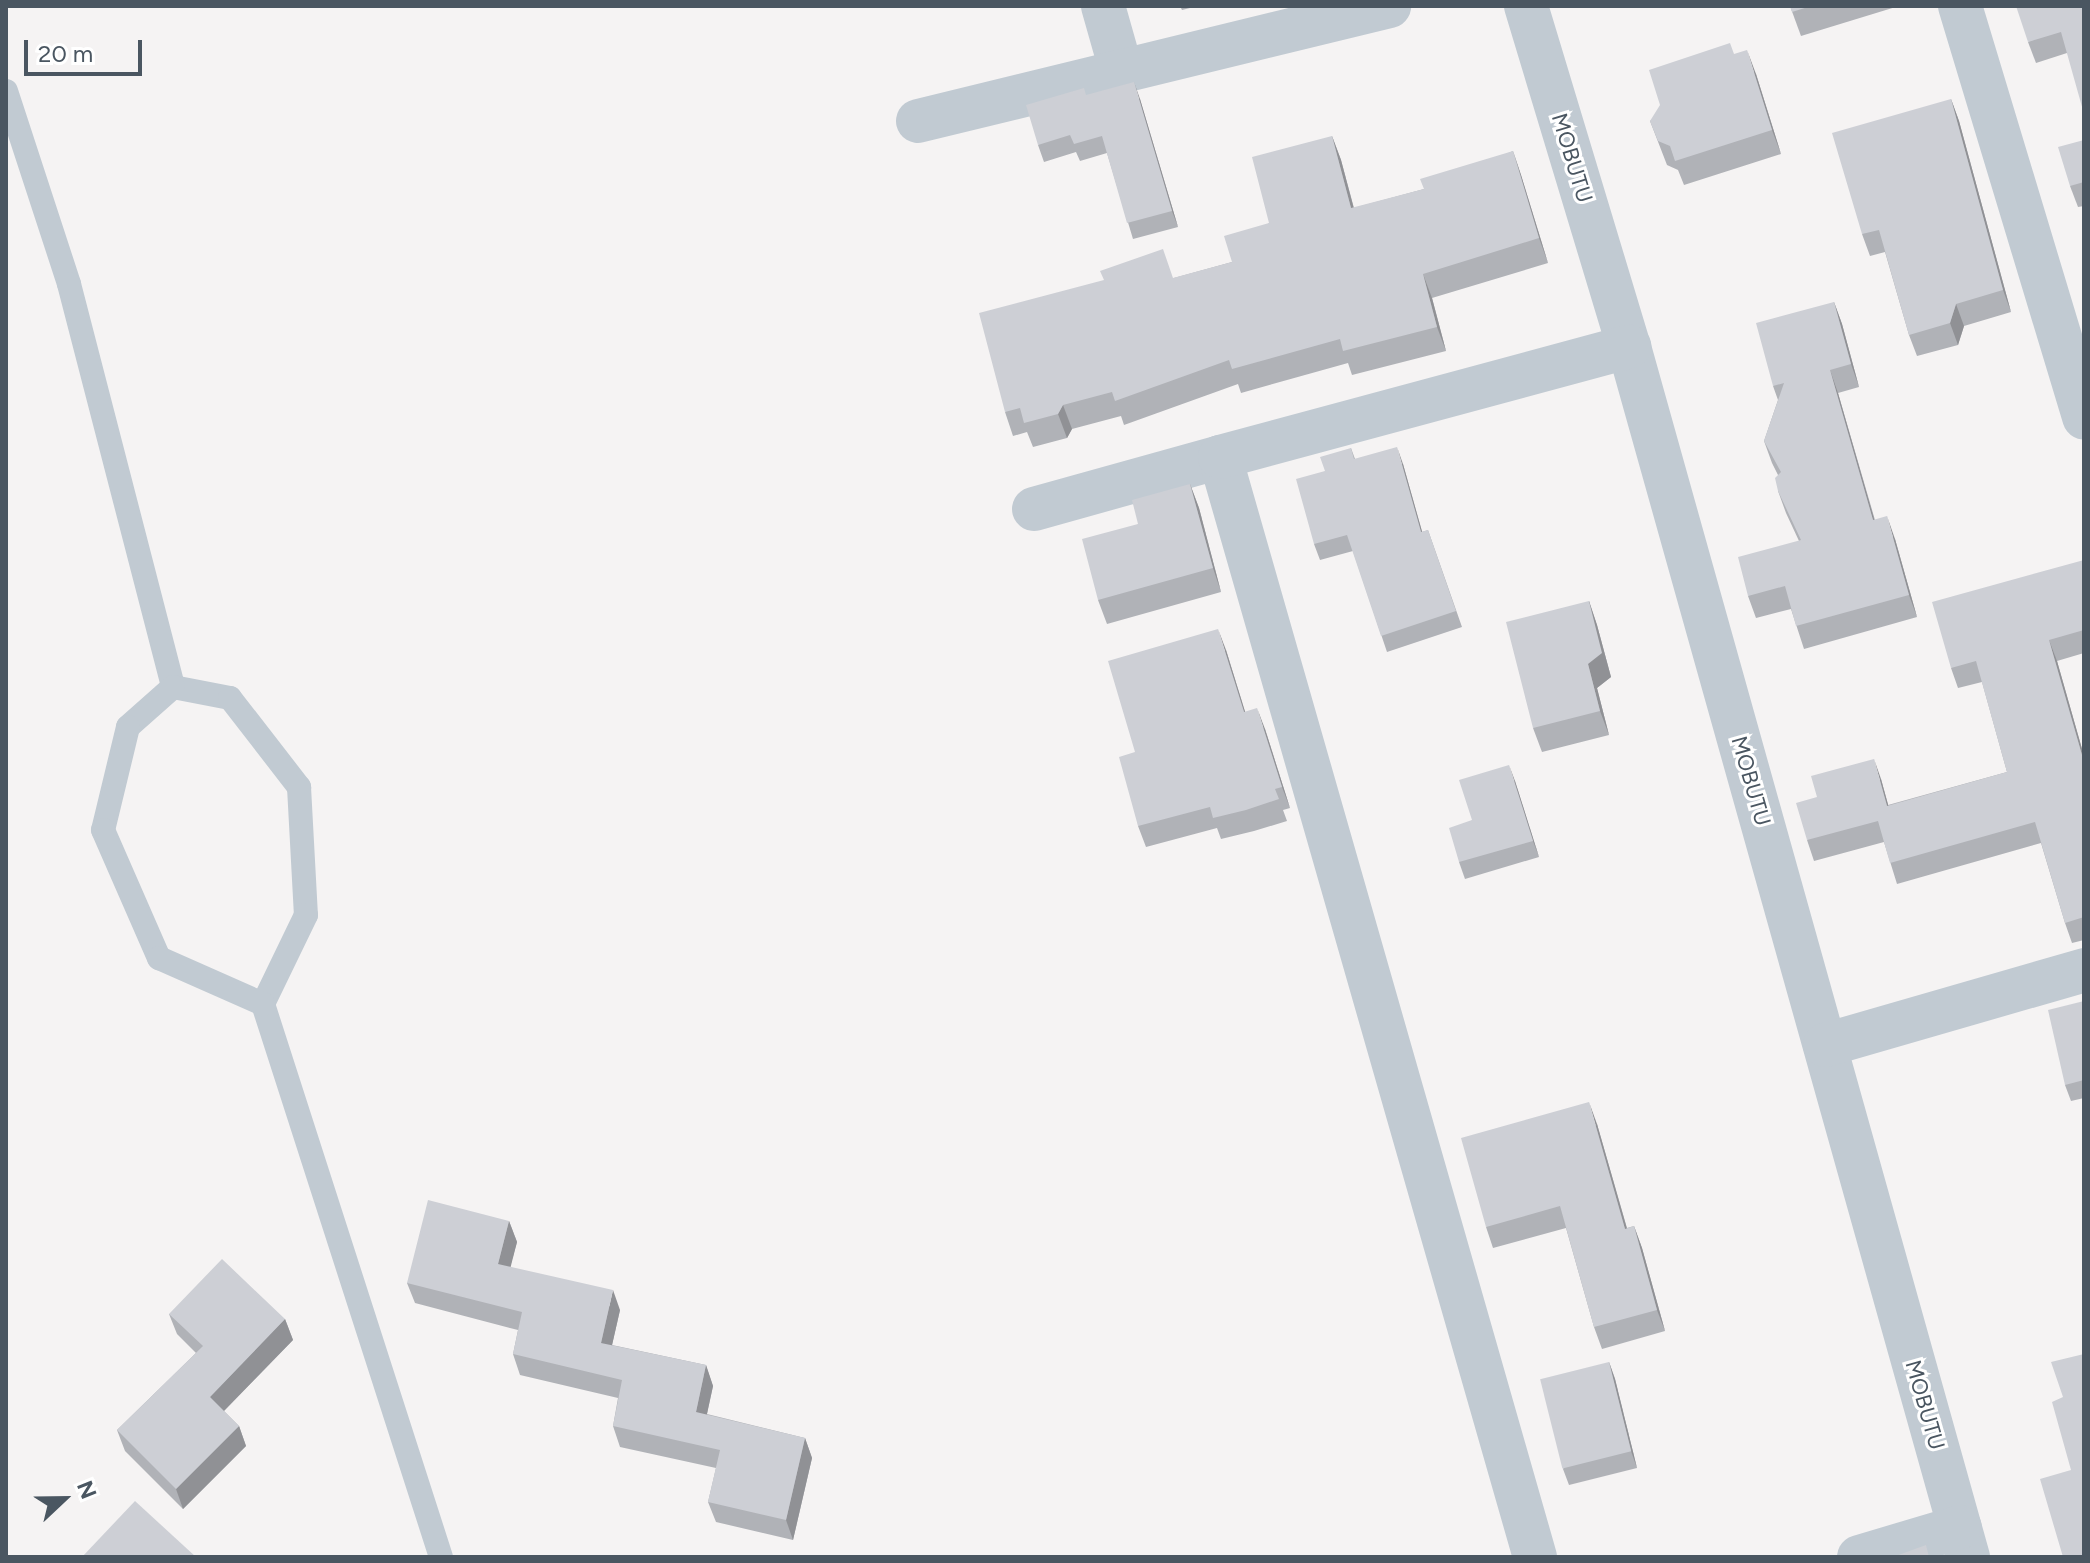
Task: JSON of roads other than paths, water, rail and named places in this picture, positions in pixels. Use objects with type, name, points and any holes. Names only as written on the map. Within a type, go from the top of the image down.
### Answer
[{"type":"street","points":[[1103,6],[1122,73]]},
{"type":"street","points":[[918,121],[1389,6]]},
{"type":"street","name":"MOBUTU","points":[[1526,6],[1629,347],[1964,1542]]},
{"type":"street","points":[[1960,6],[2084,418]]},
{"type":"street","points":[[1034,509],[1629,347]]},
{"type":"street","points":[[1220,457],[1535,1557]]},
{"type":"street","points":[[1825,1045],[2084,970]]},
{"type":"street","points":[[1859,1557],[1964,1542]]},
{"type":"lane","points":[[6,91],[69,284],[173,687]]},
{"type":"lane","points":[[173,687],[230,698],[299,787],[306,915],[263,1004],[441,1557]]},
{"type":"lane","points":[[173,687],[128,727],[103,830],[159,958],[263,1004]]}]
